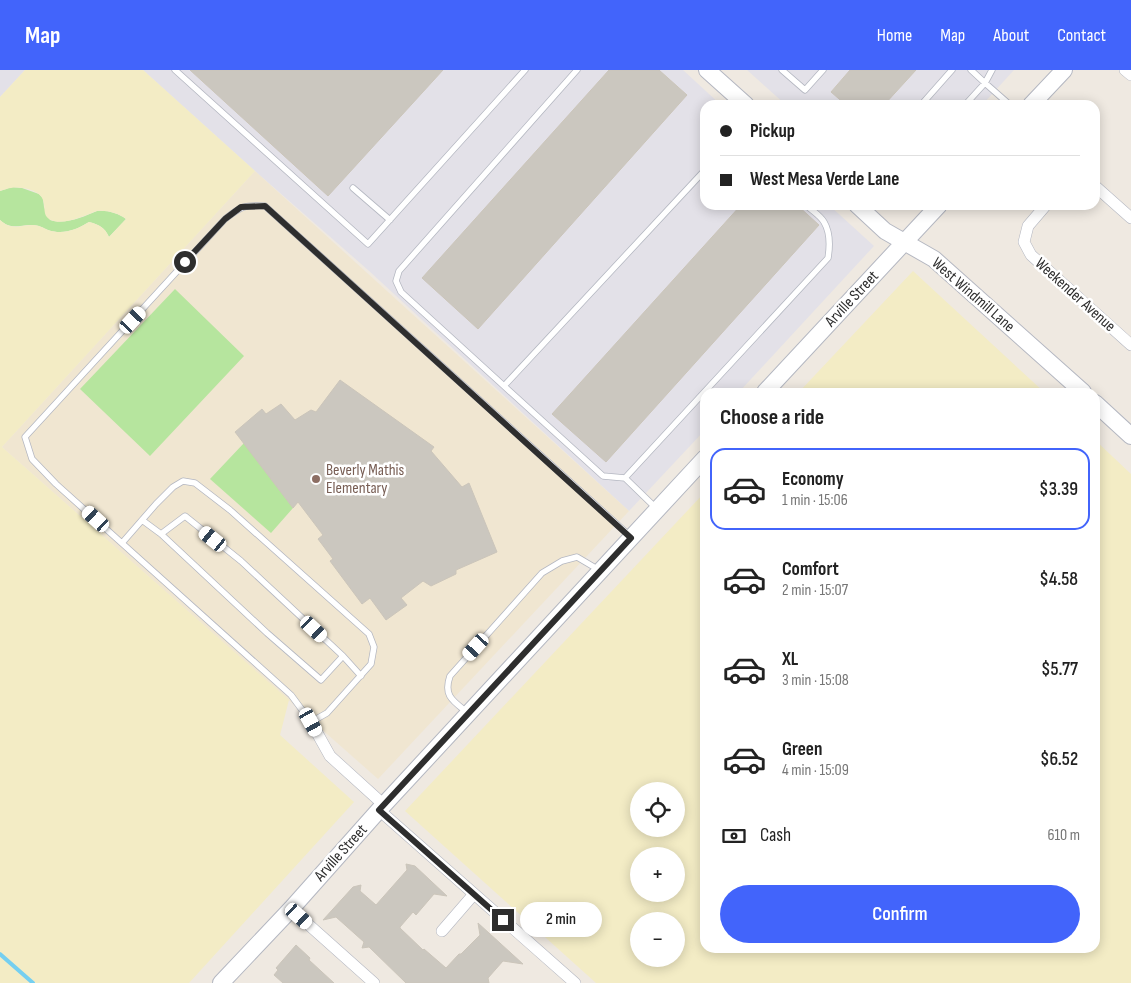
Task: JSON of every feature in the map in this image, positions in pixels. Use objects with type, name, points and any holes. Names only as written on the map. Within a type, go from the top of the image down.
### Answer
[{"type":"street","points":[[708,70],[741,100]]},
{"type":"street","points":[[1037,100],[1064,70]]},
{"type":"street","points":[[1125,70],[1131,75]]},
{"type":"street","points":[[1100,190],[1131,218]]},
{"type":"street","name":"West Windmill Lane","points":[[862,210],[885,231],[934,259],[1079,388]]},
{"type":"street","name":"Arville Street","points":[[769,388],[934,210]]},
{"type":"street","name":"Weekender Avenue","points":[[1042,210],[1028,226],[1024,242],[1031,255],[1131,345]]},
{"type":"street","points":[[1100,408],[1131,436]]},
{"type":"street","name":"Arville Street","points":[[221,983],[700,463]]},
{"type":"street","points":[[311,722],[330,756],[381,808],[474,894],[575,983]]},
{"type":"street","points":[[442,930],[474,894]]},
{"type":"street","points":[[291,908],[374,983]]},
{"type":"lane","points":[[175,70],[368,244],[525,70]]},
{"type":"lane","points":[[577,70],[399,271],[396,281],[401,292],[603,476],[625,478],[658,509]]},
{"type":"lane","points":[[782,70],[805,90],[823,70]]},
{"type":"lane","points":[[925,100],[952,70]]},
{"type":"lane","points":[[971,70],[1004,100]]},
{"type":"lane","points":[[970,100],[985,83],[992,70]]},
{"type":"lane","points":[[504,386],[700,175]]},
{"type":"lane","points":[[353,188],[390,220]]},
{"type":"lane","points":[[122,543],[173,487],[183,482],[195,483],[230,510],[369,634],[374,647],[371,664],[327,713],[311,722],[291,695],[56,484],[32,459],[25,437],[225,219],[241,207],[254,206],[265,206],[631,538]]},
{"type":"lane","points":[[708,388],[828,258],[830,249],[829,235],[824,221],[812,210]]},
{"type":"lane","points":[[625,478],[700,397]]},
{"type":"lane","points":[[161,534],[185,516],[241,561],[343,656],[361,676]]},
{"type":"lane","points":[[142,520],[161,534],[267,633],[321,680],[343,656]]},
{"type":"lane","points":[[469,714],[450,696],[446,686],[450,676],[542,573],[562,561],[577,558],[601,570]]},
{"type":"shaded area","points":[[0,70],[25,70],[0,97]]},
{"type":"shaded area","points":[[143,70],[683,70],[716,100],[700,100],[700,210],[834,210],[874,246],[743,388],[700,388],[700,435],[629,511],[368,270]]},
{"type":"shaded area","points":[[747,70],[1014,70],[987,100],[780,100]]},
{"type":"shaded area","name":"Beverly Mathis Elementary","points":[[255,171],[629,511],[378,779],[2,447]]},
{"type":"green space","points":[[12,187],[22,188],[39,194],[43,198],[44,207],[50,220],[68,221],[97,211],[116,214],[126,219],[109,237],[101,227],[89,222],[64,232],[48,230],[35,225],[8,225],[0,220],[0,191]]},
{"type":"green space","points":[[175,289],[244,356],[150,456],[80,389]]},
{"type":"green space","points":[[244,443],[293,508],[271,533],[210,479]]},
{"type":"sand","points":[[25,70],[143,70],[255,171],[2,447],[289,700],[280,735],[354,802],[189,983],[0,983],[0,220],[16,227],[35,225],[59,232],[74,229],[89,222],[101,227],[109,237],[126,219],[116,214],[97,211],[68,221],[56,222],[46,216],[43,200],[34,191],[25,188],[9,188],[0,191],[0,97]]},
{"type":"sand","points":[[913,271],[1040,388],[803,388]]},
{"type":"sand","points":[[1100,445],[1131,474],[1131,983],[596,983],[405,811],[700,497],[700,953],[1100,953]]},
{"type":"building","points":[[190,70],[443,70],[328,196]]},
{"type":"building","points":[[609,70],[659,70],[687,95],[478,329],[422,278]]},
{"type":"building","points":[[850,70],[916,70],[889,100],[840,100],[831,92]]},
{"type":"building","points":[[736,210],[802,210],[819,225],[606,462],[552,414]]},
{"type":"building","points":[[340,380],[434,447],[431,451],[462,487],[469,483],[497,552],[456,570],[456,574],[431,586],[423,581],[401,598],[407,605],[386,620],[370,598],[362,604],[330,561],[333,559],[318,539],[323,535],[298,502],[293,508],[235,432],[262,409],[266,414],[281,404],[295,420],[311,410],[316,412]]},
{"type":"building","points":[[406,864],[415,866],[447,896],[434,894],[416,915],[413,912],[400,927],[423,950],[446,968],[480,935],[478,923],[523,964],[503,961],[488,978],[489,983],[406,983],[369,947],[362,948],[364,942],[336,917],[323,920],[353,887],[361,885],[360,891],[376,905],[407,870]]},
{"type":"building","points":[[296,945],[334,983],[283,983],[274,975],[278,970],[276,968]]},
{"type":"waterway","points":[[0,954],[33,983]]},
{"type":"place","name":"Beverly Mathis Elementary","points":[[316,479]]},
{"type":"route","points":[[185,262],[225,219],[241,207],[265,206],[631,538],[379,810],[503,920]]}]
